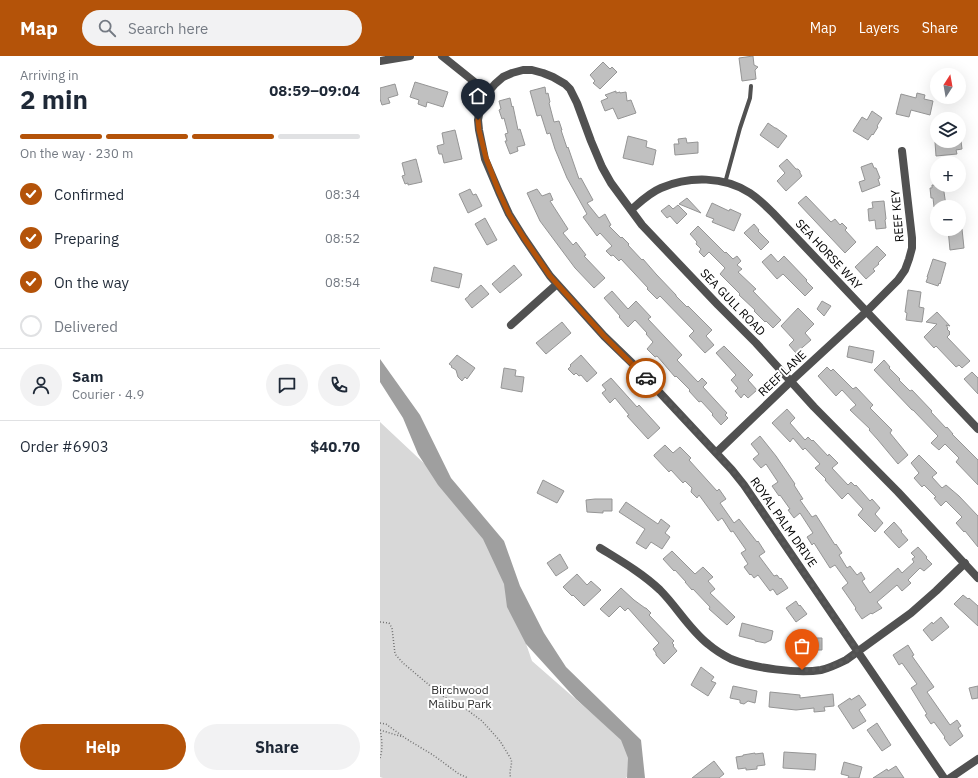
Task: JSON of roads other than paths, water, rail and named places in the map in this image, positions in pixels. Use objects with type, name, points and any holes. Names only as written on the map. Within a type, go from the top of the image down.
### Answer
[{"type":"street","points":[[380,61],[410,56]]},
{"type":"street","points":[[442,56],[487,92]]},
{"type":"street","name":"SEA GULL ROAD","points":[[487,92],[503,78],[512,73],[523,70],[543,72],[565,84],[570,89],[577,102],[602,167],[611,183],[642,225],[756,343],[790,382],[898,492],[978,578]]},
{"type":"street","name":"ROYAL PALM DRIVE","points":[[487,92],[480,109],[478,120],[486,158],[509,214],[524,238],[557,284],[604,336],[633,364],[732,470],[744,485],[944,778]]},
{"type":"street","name":"REEF KEY","points":[[866,312],[898,280],[909,259],[912,248],[902,151]]},
{"type":"street","name":"SEA HORSE WAY","points":[[631,210],[647,196],[660,189],[674,183],[688,180],[714,180],[749,192],[763,203],[978,429]]},
{"type":"street","points":[[511,325],[557,284]]},
{"type":"street","name":"REEF LANE","points":[[716,453],[866,312]]},
{"type":"street","points":[[600,548],[645,577],[661,591],[697,634],[707,644],[719,652],[732,659],[774,669],[812,671],[835,666],[858,652],[911,613],[965,563]]},
{"type":"street","points":[[950,778],[978,759]]},
{"type":"lane","points":[[725,183],[740,128],[749,104],[751,86]]},
{"type":"park label","name":"Birchwood Malibu Park","points":[[460,696]]}]
